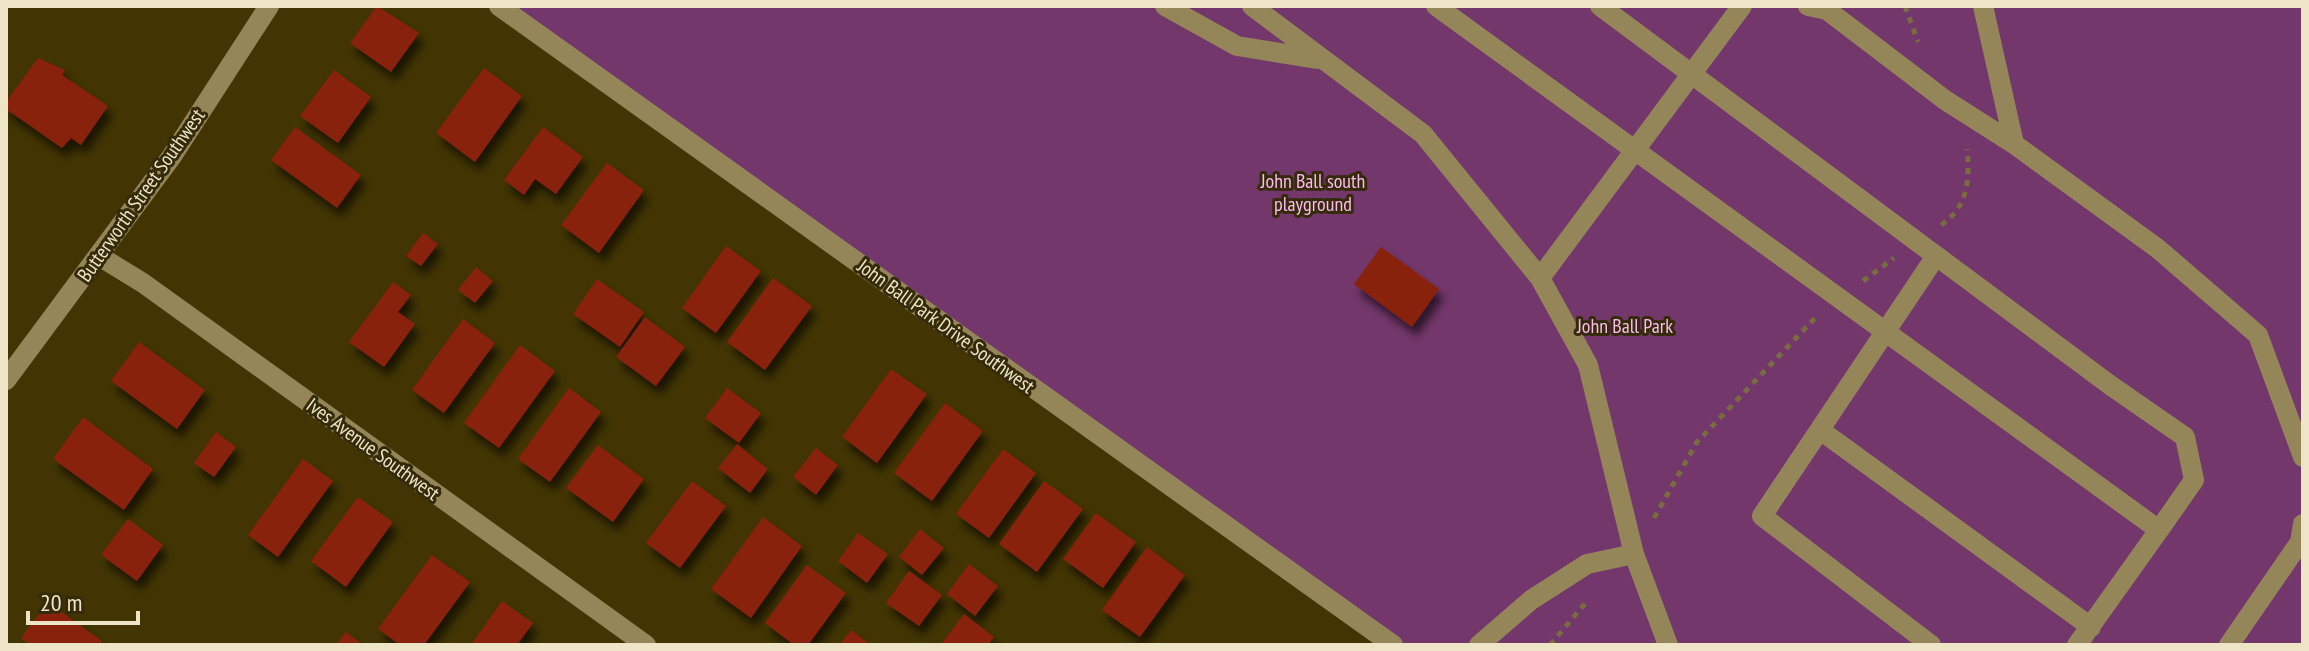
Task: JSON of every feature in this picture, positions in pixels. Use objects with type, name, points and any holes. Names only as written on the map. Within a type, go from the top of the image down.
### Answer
[{"type":"street","name":"Butterworth Street Southwest","points":[[6,380],[172,156],[269,6]]},
{"type":"street","name":"John Ball Park Drive Southwest","points":[[499,6],[1393,645]]},
{"type":"street","points":[[1165,6],[1237,46],[1319,59]]},
{"type":"street","points":[[1252,6],[1423,134],[1540,278],[1588,365],[1634,554],[1668,645]]},
{"type":"street","points":[[1436,6],[2159,530]]},
{"type":"street","points":[[1600,6],[2185,437],[2194,480],[2077,645]]},
{"type":"street","points":[[1540,278],[1742,6]]},
{"type":"street","points":[[1808,6],[1827,10],[1945,100],[2014,144],[2157,248],[2258,335],[2303,457]]},
{"type":"street","points":[[1983,6],[2014,144]]},
{"type":"street","name":"Ives Avenue Southwest","points":[[99,256],[143,283],[646,645]]},
{"type":"street","points":[[1931,645],[1762,516],[1936,256]]},
{"type":"street","points":[[1820,430],[2091,627]]},
{"type":"street","points":[[2229,645],[2300,542],[2303,524]]},
{"type":"street","points":[[1479,645],[1531,600],[1587,564],[1634,554]]},
{"type":"path","points":[[1905,6],[1922,51]]},
{"type":"path","points":[[1634,554],[1697,442],[1805,325],[1957,213],[1969,178],[1967,150],[1945,100]]},
{"type":"path","points":[[1550,645],[1595,593]]},
{"type":"green space","name":"John Ball Park","points":[[499,6],[2303,6],[2303,645],[1393,645]]},
{"type":"building","points":[[377,6],[419,33],[391,72],[350,43]]},
{"type":"building","points":[[38,58],[65,70],[62,75],[108,106],[81,145],[71,138],[62,148],[6,109],[6,102]]},
{"type":"building","points":[[484,68],[522,96],[475,162],[436,133]]},
{"type":"building","points":[[334,70],[371,97],[338,143],[300,116]]},
{"type":"building","points":[[295,127],[361,175],[337,208],[271,160]]},
{"type":"building","points":[[543,127],[583,157],[556,194],[535,179],[524,195],[504,180]]},
{"type":"building","points":[[607,163],[644,190],[599,253],[561,225]]},
{"type":"building","points":[[423,233],[438,244],[421,266],[406,256]]},
{"type":"building","points":[[726,246],[761,271],[716,333],[682,308]]},
{"type":"building","points":[[1381,247],[1439,289],[1412,327],[1354,284]]},
{"type":"building","points":[[476,267],[493,281],[475,303],[458,290]]},
{"type":"building","points":[[773,278],[812,306],[765,370],[727,342]]},
{"type":"building","points":[[597,279],[644,312],[620,347],[573,314]]},
{"type":"building","points":[[393,282],[411,295],[398,312],[415,324],[384,367],[349,342]]},
{"type":"building","points":[[645,317],[685,347],[656,386],[616,357]]},
{"type":"building","points":[[463,319],[495,343],[444,413],[412,390]]},
{"type":"building","points":[[139,342],[205,390],[177,429],[111,381]]},
{"type":"building","points":[[520,345],[555,371],[499,448],[464,423]]},
{"type":"building","points":[[891,369],[927,394],[877,463],[842,437]]},
{"type":"building","points":[[569,388],[601,412],[550,482],[518,459]]},
{"type":"building","points":[[727,388],[761,413],[739,443],[705,418]]},
{"type":"building","points":[[945,403],[983,431],[932,501],[894,473]]},
{"type":"building","points":[[83,417],[153,469],[124,510],[53,459]]},
{"type":"building","points":[[216,432],[236,447],[214,477],[194,463]]},
{"type":"building","points":[[737,444],[768,469],[750,493],[718,468]]},
{"type":"building","points":[[598,445],[644,479],[613,522],[566,488]]},
{"type":"building","points":[[816,448],[838,465],[816,495],[793,477]]},
{"type":"building","points":[[1003,449],[1036,473],[989,538],[956,514]]},
{"type":"building","points":[[303,459],[333,481],[278,557],[248,535]]},
{"type":"building","points":[[692,481],[726,506],[680,568],[646,543]]},
{"type":"building","points":[[1044,481],[1083,509],[1037,572],[999,544]]},
{"type":"building","points":[[358,497],[393,522],[346,587],[311,561]]},
{"type":"building","points":[[1096,513],[1136,542],[1103,588],[1063,559]]},
{"type":"building","points":[[763,517],[802,546],[751,618],[711,589]]},
{"type":"building","points":[[128,519],[163,545],[137,581],[101,555]]},
{"type":"building","points":[[920,529],[944,548],[922,575],[899,557]]},
{"type":"building","points":[[858,533],[888,554],[867,583],[838,561]]},
{"type":"building","points":[[1147,547],[1185,575],[1140,637],[1102,610]]},
{"type":"building","points":[[432,555],[470,582],[424,645],[400,645],[378,629]]},
{"type":"building","points":[[969,564],[998,586],[975,616],[947,594]]},
{"type":"building","points":[[807,565],[846,593],[808,645],[794,645],[765,623]]},
{"type":"building","points":[[909,571],[942,595],[919,626],[886,603]]},
{"type":"building","points":[[502,601],[533,623],[517,645],[471,645]]},
{"type":"building","points":[[48,602],[102,641],[98,645],[30,645],[21,638]]},
{"type":"building","points":[[964,614],[994,637],[988,645],[942,643]]},
{"type":"building","points":[[851,630],[871,645],[840,645]]},
{"type":"building","points":[[346,632],[363,645],[336,645]]},
{"type":"park label","name":"John Ball south playground","points":[[1313,192]]}]
